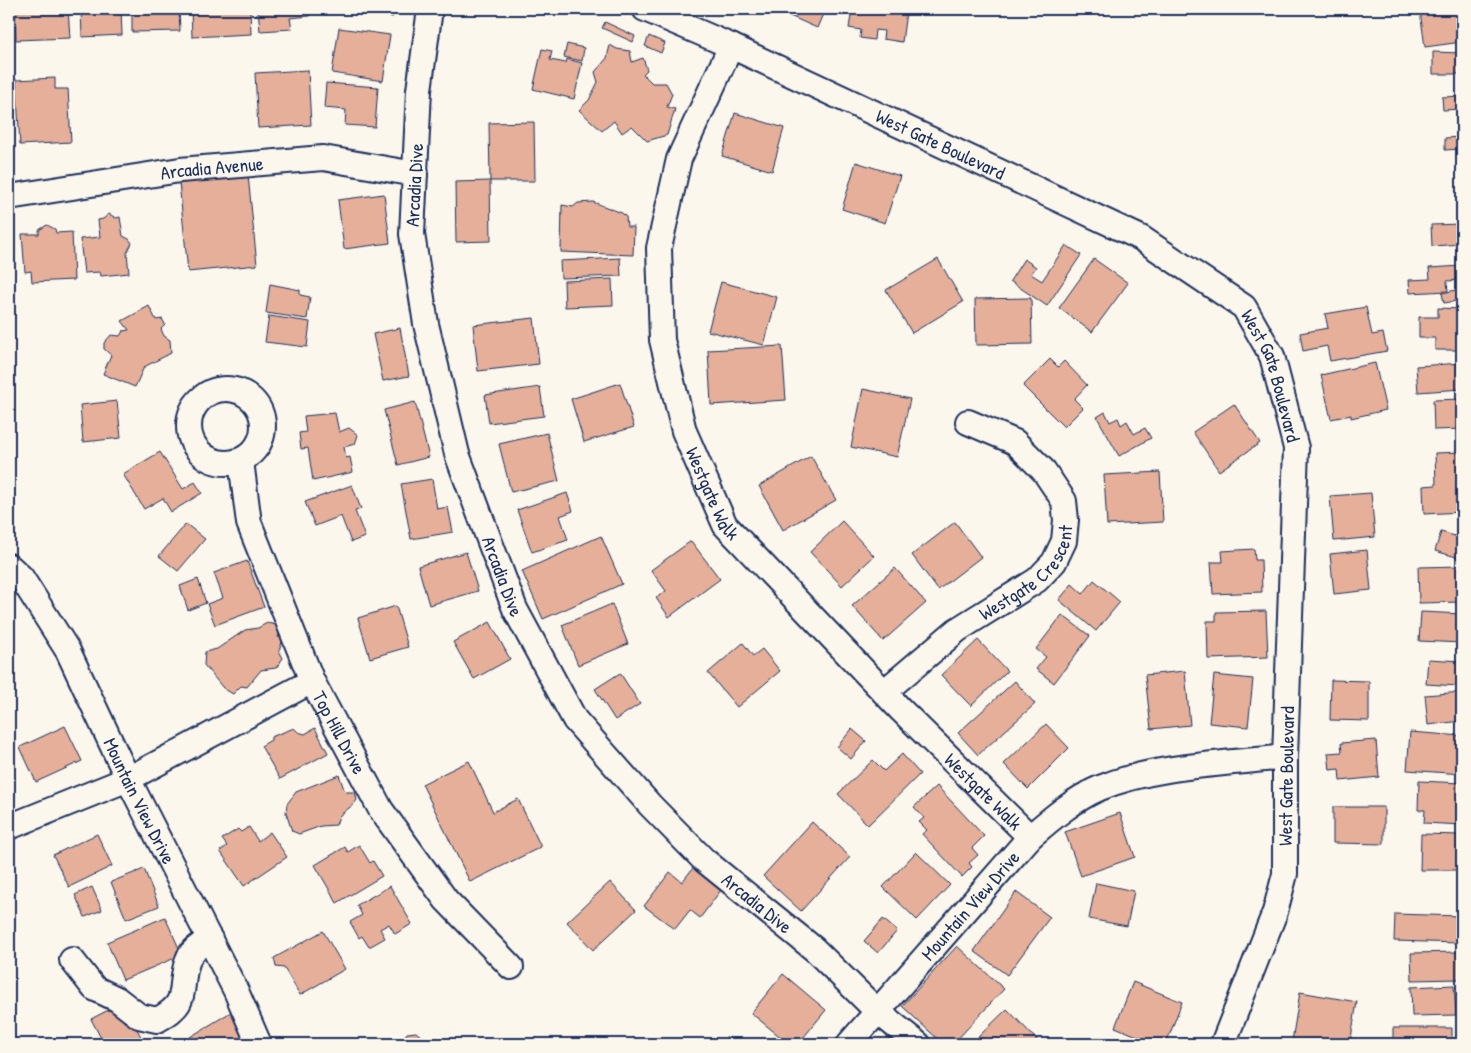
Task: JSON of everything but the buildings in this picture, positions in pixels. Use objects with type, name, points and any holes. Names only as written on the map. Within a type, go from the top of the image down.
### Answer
[{"type":"street","name":"Arcadia Dive","points":[[430,9],[419,90],[412,234],[426,324],[457,454],[515,609],[575,720],[650,804],[704,860],[814,948],[877,1011],[918,1044]]},
{"type":"street","name":"West Gate Boulevard","points":[[645,9],[731,46],[1141,238],[1244,307],[1272,356],[1296,448],[1285,757],[1285,874],[1276,912],[1222,1044]]},
{"type":"street","name":"Westgate Walk","points":[[731,46],[677,168],[659,248],[662,340],[684,431],[725,525],[884,692],[1030,837]]},
{"type":"street","name":"Arcadia Avenue","points":[[9,197],[180,170],[322,158],[415,174]]},
{"type":"street","name":"Westgate Crescent","points":[[884,692],[957,630],[1037,580],[1054,562],[1064,541],[1066,520],[1064,501],[1044,471],[1015,442],[968,422]]},
{"type":"street","name":"Top Hill Drive","points":[[240,461],[249,523],[312,681],[381,810],[446,900],[511,968]]},
{"type":"street","name":"Mountain View Drive","points":[[9,566],[21,577],[68,650],[128,779],[210,939],[259,1044]]},
{"type":"street","points":[[9,828],[128,779],[312,681]]},
{"type":"street","name":"Mountain View Drive","points":[[849,1044],[1030,837],[1054,816],[1099,789],[1154,773],[1285,757]]},
{"type":"street","points":[[72,960],[94,988],[105,995],[117,999],[139,1016],[157,1020],[172,1012],[178,1005],[190,956],[210,939]]}]
